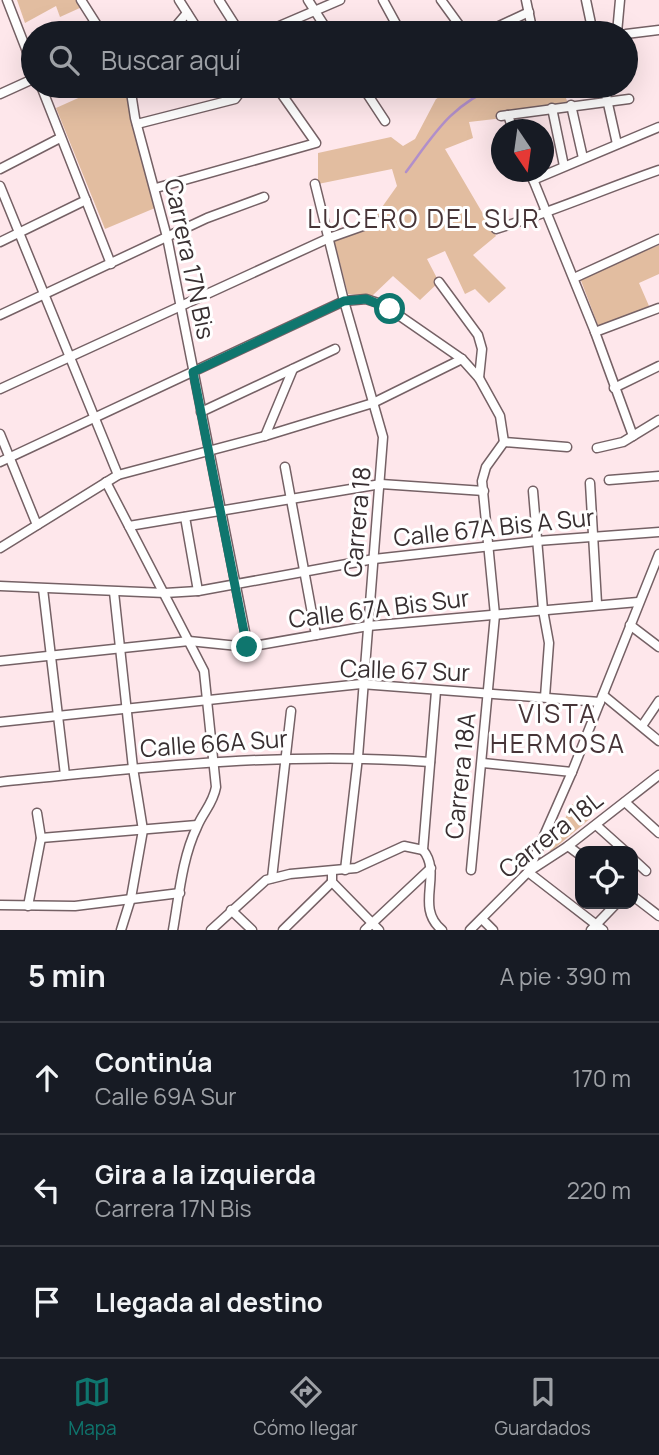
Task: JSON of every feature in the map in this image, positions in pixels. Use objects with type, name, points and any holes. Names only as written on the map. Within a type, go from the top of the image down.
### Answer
[{"type":"street","points":[[7,0],[21,36]]},
{"type":"street","points":[[81,0],[94,21]]},
{"type":"street","points":[[179,0],[192,21]]},
{"type":"street","points":[[219,0],[232,21]]},
{"type":"street","points":[[307,0],[321,21]]},
{"type":"street","points":[[293,21],[340,0]]},
{"type":"street","points":[[383,0],[394,21]]},
{"type":"street","points":[[441,0],[456,21]]},
{"type":"street","points":[[526,0],[531,21]]},
{"type":"street","points":[[586,0],[590,21]]},
{"type":"street","points":[[618,21],[620,0]]},
{"type":"street","points":[[510,21],[529,12]]},
{"type":"street","points":[[180,21],[187,13]]},
{"type":"street","points":[[638,33],[659,30]]},
{"type":"street","points":[[0,94],[21,84]]},
{"type":"street","points":[[45,98],[111,264]]},
{"type":"street","name":"Carrera 17N Bis","points":[[133,98],[136,124],[156,188],[167,237],[223,512],[247,647]]},
{"type":"street","points":[[136,124],[216,98]]},
{"type":"street","points":[[156,188],[316,143],[284,98]]},
{"type":"street","points":[[370,98],[385,121]]},
{"type":"street","points":[[606,98],[617,144]]},
{"type":"street","points":[[506,119],[504,116],[629,99]]},
{"type":"street","points":[[571,105],[583,158]]},
{"type":"street","points":[[552,108],[564,166]]},
{"type":"street","points":[[554,169],[659,127]]},
{"type":"street","points":[[0,169],[60,138]]},
{"type":"street","points":[[496,229],[546,214],[589,194],[659,170]]},
{"type":"street","points":[[533,182],[574,278],[633,436]]},
{"type":"street","name":"Carrera 18","points":[[315,184],[344,301],[383,437],[369,626],[361,684],[358,757],[345,870]]},
{"type":"street","points":[[0,186],[118,475]]},
{"type":"street","points":[[0,315],[214,215],[264,197]]},
{"type":"street","points":[[0,242],[86,201]]},
{"type":"street","points":[[0,388],[329,238],[377,221]]},
{"type":"street","points":[[574,278],[659,239]]},
{"type":"street","points":[[439,282],[478,335],[482,349],[480,378]]},
{"type":"street","points":[[0,462],[344,301],[366,299],[390,309],[462,359],[480,378],[500,416],[504,442],[567,447]]},
{"type":"street","points":[[595,332],[659,308]]},
{"type":"street","points":[[201,412],[335,349]]},
{"type":"street","points":[[0,548],[118,475],[265,436],[373,402],[462,359]]},
{"type":"street","points":[[614,388],[659,366]]},
{"type":"street","points":[[265,436],[293,369]]},
{"type":"street","points":[[597,448],[633,436],[659,421]]},
{"type":"street","points":[[0,434],[37,525]]},
{"type":"street","name":"Carrera 18A","points":[[471,870],[495,615],[487,546],[483,474],[504,442]]},
{"type":"street","points":[[285,467],[316,635]]},
{"type":"street","points":[[609,480],[659,476]]},
{"type":"street","points":[[106,482],[204,671],[209,700],[215,761],[213,800],[197,825],[173,930]]},
{"type":"street","points":[[590,483],[597,603]]},
{"type":"street","points":[[129,526],[381,484],[484,491]]},
{"type":"street","points":[[533,491],[543,610],[549,643],[545,697]]},
{"type":"street","points":[[185,517],[198,591]]},
{"type":"street","name":"Calle 67A Bis A Sur","points":[[0,586],[114,592],[198,591],[374,559],[537,541],[659,532]]},
{"type":"street","points":[[612,909],[597,928],[528,872],[572,772],[659,554]]},
{"type":"street","points":[[43,589],[65,775]]},
{"type":"street","points":[[114,592],[123,649],[133,768],[143,830],[131,898],[121,930]]},
{"type":"street","name":"Calle 67A Bis Sur","points":[[0,661],[189,641],[247,647],[369,626],[597,603],[638,602]]},
{"type":"street","points":[[630,625],[659,647]]},
{"type":"street","name":"Calle 67 Sur","points":[[0,722],[361,684],[436,691],[601,698]]},
{"type":"street","points":[[436,691],[424,850],[431,868],[428,908],[434,922],[442,930]]},
{"type":"street","points":[[601,698],[659,741]]},
{"type":"street","points":[[642,726],[659,701]]},
{"type":"street","points":[[272,878],[291,711]]},
{"type":"street","name":"Calle 66A Sur","points":[[0,782],[215,761],[358,757],[430,762]]},
{"type":"street","points":[[483,763],[572,772]]},
{"type":"street","name":"Carrera 18L","points":[[470,930],[528,872],[568,846],[659,775]]},
{"type":"street","points":[[625,802],[659,833]]},
{"type":"street","points":[[28,906],[41,838],[37,813]]},
{"type":"street","points":[[41,838],[197,825]]},
{"type":"street","points":[[596,825],[619,846]]},
{"type":"street","points":[[211,930],[259,884],[272,878],[345,870],[372,862],[399,847],[410,846],[424,850]]},
{"type":"street","points":[[568,846],[575,851]]},
{"type":"street","points":[[638,864],[646,871]]},
{"type":"street","points":[[332,871],[332,882],[372,928],[431,868]]},
{"type":"street","points":[[283,930],[332,882]]},
{"type":"street","points":[[0,905],[75,906],[180,893]]},
{"type":"street","points":[[638,900],[659,916]]},
{"type":"street","points":[[231,910],[252,930]]},
{"type":"street","points":[[482,919],[493,930]]},
{"type":"shaded area","points":[[17,0],[77,0],[82,7],[60,17],[56,6],[24,21]]},
{"type":"shaded area","points":[[78,98],[128,98],[133,129],[155,208],[105,229],[56,108]]},
{"type":"shaded area","points":[[438,98],[566,98],[570,110],[469,122],[473,138],[445,149],[496,236],[473,255],[506,288],[489,303],[475,289],[465,294],[445,251],[427,259],[439,282],[420,300],[393,276],[372,296],[348,294],[333,236],[375,217],[397,186],[392,169],[318,184],[318,153],[391,137],[403,146],[415,139]]},
{"type":"shaded area","points":[[659,245],[659,274],[639,283],[649,306],[599,328],[580,278]]},
{"type":"shaded area","points":[[572,804],[592,817],[549,853]]},
{"type":"waterway","points":[[406,172],[445,122],[474,98]]},
{"type":"district","name":"LUCERO DEL SUR","points":[[424,219]]},
{"type":"district","name":"VISTA HERMOSA","points":[[558,729]]},
{"type":"route","points":[[247,647],[223,512],[193,372],[344,301],[366,299],[390,309]]}]
